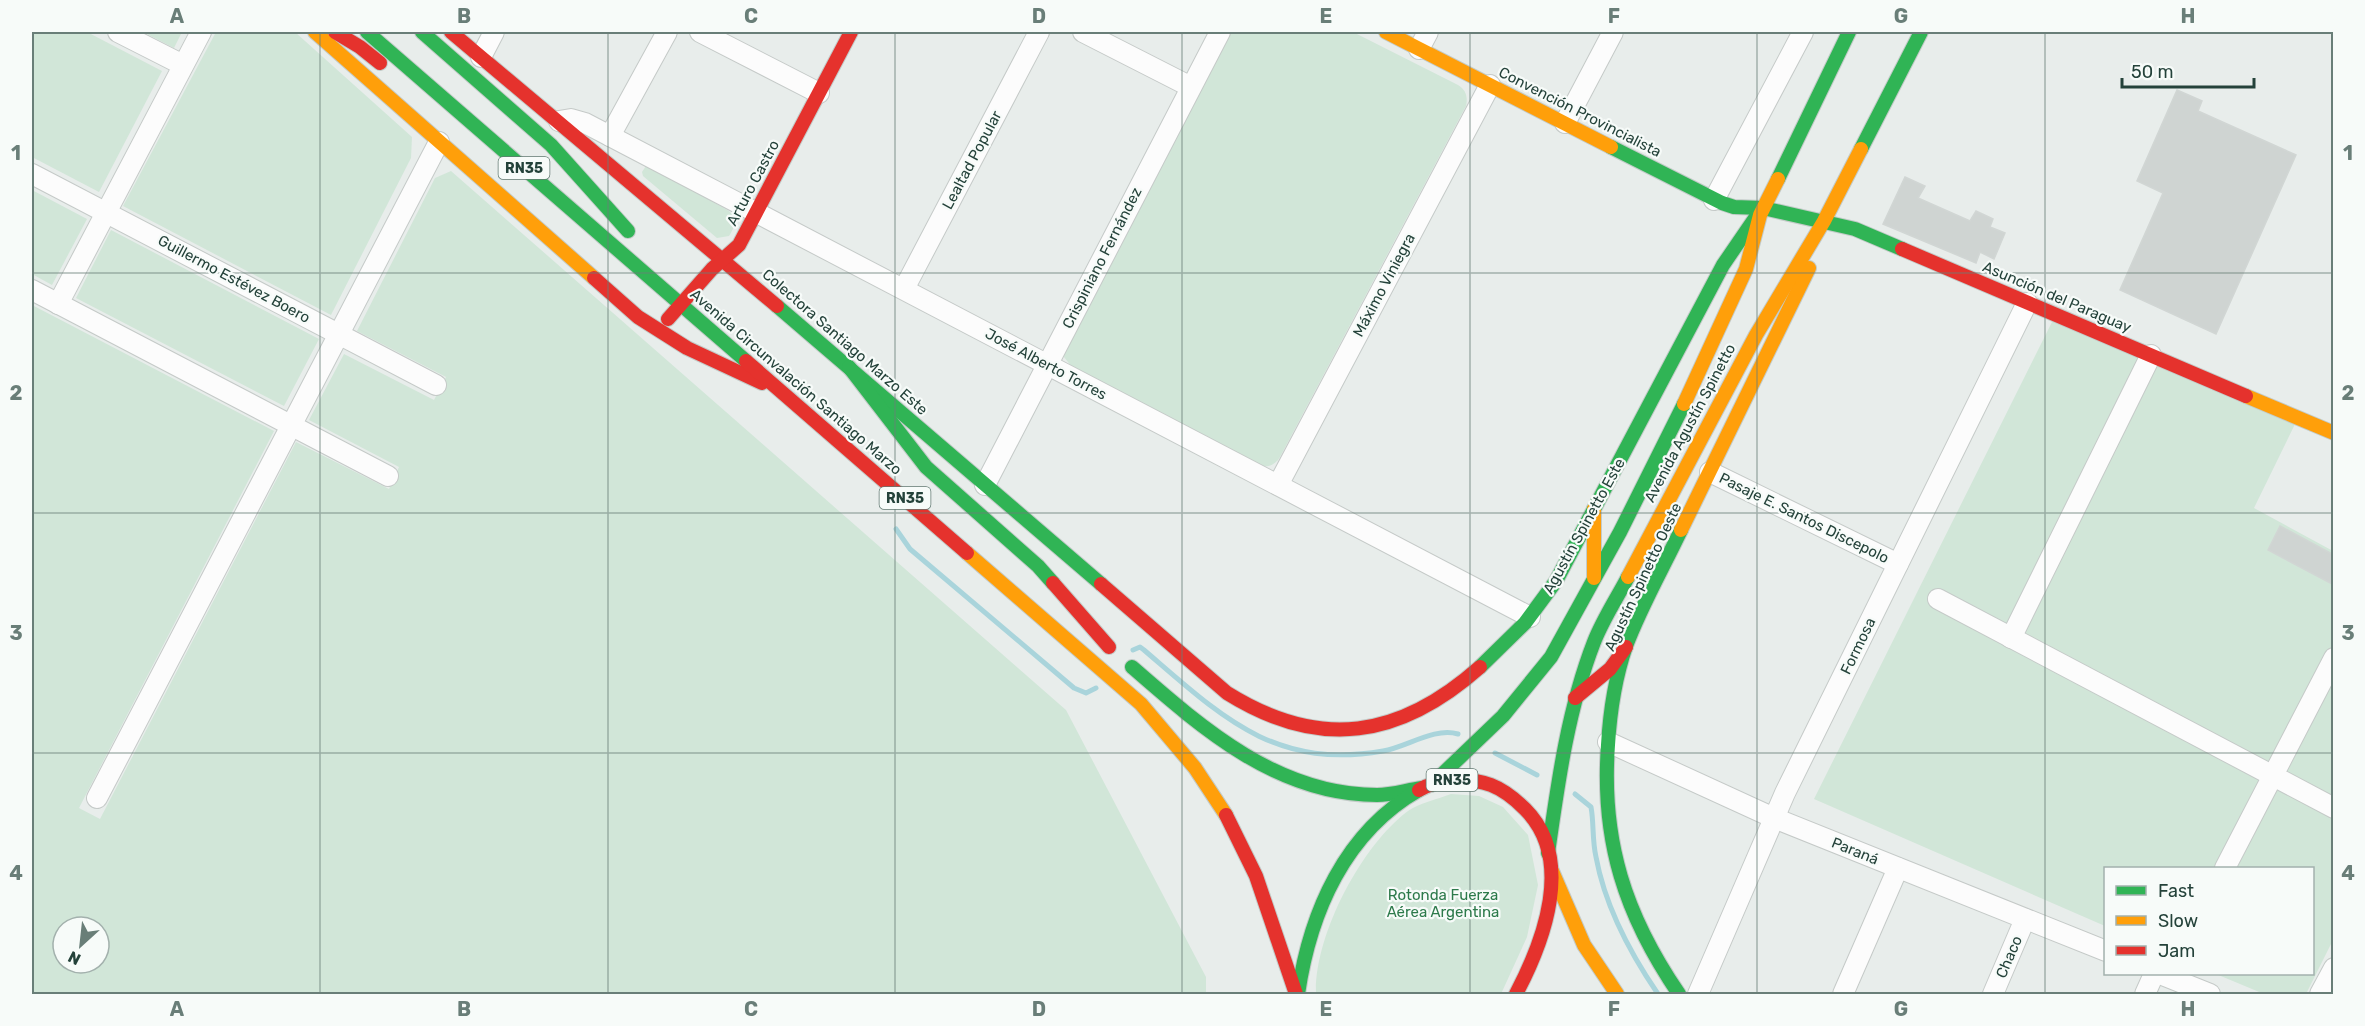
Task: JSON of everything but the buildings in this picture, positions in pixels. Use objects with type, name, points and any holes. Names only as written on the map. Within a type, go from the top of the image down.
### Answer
[{"type":"main road","points":[[315,32],[620,303],[658,330],[697,353],[784,393]]},
{"type":"main road","points":[[335,32],[365,50],[392,73]]},
{"type":"main road","name":"Avenida Circunvalación Santiago Marzo","points":[[367,32],[1128,692],[1166,731],[1210,790],[1238,837],[1266,905],[1297,994]]},
{"type":"main road","name":"RN35","points":[[422,32],[545,140],[632,234],[540,154]]},
{"type":"main road","name":"Colectora Santiago Marzo Este","points":[[452,32],[724,260],[1213,682]]},
{"type":"main road","name":"Arturo Castro","points":[[658,330],[712,269],[737,248],[851,32]]},
{"type":"main road","name":"Convención Provincialista","points":[[1386,32],[1424,40],[1491,85],[1714,200],[1734,207],[1763,208]]},
{"type":"main road","name":"Avenida Agustín Spinetto","points":[[1426,787],[1488,733],[1517,702],[1555,651],[1637,500],[1734,297],[1746,269],[1755,226],[1849,32]]},
{"type":"main road","name":"Avenida Agustín Spinetto","points":[[1549,859],[1560,768],[1575,698],[1587,660],[1604,620],[1756,335],[1824,221],[1921,32]]},
{"type":"main road","points":[[489,157],[588,224]]},
{"type":"main road","name":"Asunción del Paraguay","points":[[1763,208],[1855,229],[2334,433]]},
{"type":"main road","name":"Agustín Spinetto Este","points":[[1213,682],[1242,704],[1257,712],[1290,724],[1324,729],[1375,726],[1408,716],[1452,691],[1512,638],[1556,581],[1723,265],[1740,237],[1763,208]]},
{"type":"main road","name":"Agustín Spinetto Oeste","points":[[1679,994],[1649,944],[1629,900],[1618,867],[1606,800],[1608,742],[1613,695],[1626,647],[1804,280],[1824,221]]},
{"type":"main road","points":[[849,367],[926,467],[1038,566],[1117,654]]},
{"type":"main road","points":[[1592,584],[1596,567],[1594,510]]},
{"type":"main road","name":"RN35","points":[[1037,585],[1212,734],[1256,763],[1284,777],[1318,789],[1353,795],[1389,795],[1448,780],[1467,780],[1486,783],[1519,802],[1533,817],[1543,834],[1549,859],[1550,897],[1543,929],[1529,971],[1516,994]]},
{"type":"main road","points":[[1575,698],[1610,669],[1626,647]]},
{"type":"main road","name":"RN35","points":[[1297,994],[1309,939],[1341,866],[1359,840],[1380,817],[1393,806],[1426,787]]},
{"type":"main road","points":[[1549,859],[1584,945],[1617,994]]},
{"type":"street","points":[[118,32],[183,65]]},
{"type":"street","points":[[58,304],[201,32]]},
{"type":"street","points":[[481,57],[494,32]]},
{"type":"street","points":[[610,136],[668,32]]},
{"type":"street","points":[[700,32],[819,93]]},
{"type":"street","name":"Lealtad Popular","points":[[904,289],[1039,32]]},
{"type":"street","points":[[1083,32],[1191,87]]},
{"type":"street","name":"Crispiniano Fernández","points":[[985,485],[1220,32]]},
{"type":"street","points":[[1565,123],[1613,32]]},
{"type":"street","points":[[1714,200],[1803,32]]},
{"type":"street","name":"Máximo Viniegra","points":[[1278,485],[1491,85]]},
{"type":"street","name":"José Alberto Torres","points":[[559,122],[567,118],[576,119],[610,136],[1530,617]]},
{"type":"street","points":[[97,798],[439,142]]},
{"type":"street","name":"Guillermo Estévez Boero","points":[[32,174],[436,385]]},
{"type":"street","points":[[32,290],[388,476]]},
{"type":"street","name":"Formosa","points":[[1698,994],[1774,818],[2027,303]]},
{"type":"street","points":[[2011,638],[2151,355]]},
{"type":"street","name":"Pasaje E. Santos Discepolo","points":[[1710,472],[1898,564]]},
{"type":"street","points":[[1938,599],[2334,808]]},
{"type":"street","points":[[2226,867],[2334,658]]},
{"type":"street","name":"Paraná","points":[[1608,742],[1774,818],[2104,950]]},
{"type":"street","points":[[1843,994],[1898,868]]},
{"type":"street","name":"Chaco","points":[[1993,994],[2025,919]]},
{"type":"street","points":[[2145,994],[2154,975]]},
{"type":"street","points":[[2162,975],[2210,994]]},
{"type":"green space","points":[[32,32],[87,32],[162,71],[99,192],[32,157]]},
{"type":"green space","points":[[143,32],[182,32],[174,48]]},
{"type":"green space","points":[[216,32],[295,32],[412,137],[411,158],[331,315],[123,206]]},
{"type":"green space","points":[[1229,32],[1353,32],[1458,85],[1465,91],[1467,100],[1466,106],[1280,457],[1274,464],[1267,466],[1261,466],[1071,366],[1064,357],[1063,351]]},
{"type":"green space","points":[[646,166],[650,166],[729,211],[735,223],[729,236],[717,238],[643,176],[642,172]]},
{"type":"green space","points":[[451,171],[1066,710],[1206,977],[1206,994],[32,994],[32,305],[274,431],[79,808],[100,819],[296,442],[389,489],[399,467],[309,420],[344,354],[434,400],[446,377],[357,331],[435,178]]},
{"type":"green space","points":[[32,190],[87,219],[52,285],[32,274]]},
{"type":"green space","points":[[111,230],[319,339],[284,406],[76,298]]},
{"type":"green space","points":[[2053,320],[2296,422],[2254,508],[2333,551],[2333,940],[2306,994],[2264,994],[2218,975],[2314,975],[2314,867],[2104,867],[2104,926],[1814,799]]},
{"type":"green space","name":"Rotonda Fuerza Aérea Argentina","points":[[1451,794],[1479,796],[1503,807],[1528,835],[1538,885],[1527,937],[1501,994],[1316,994],[1317,971],[1323,946],[1332,920],[1358,869],[1390,827],[1408,811],[1423,803]]},
{"type":"waterway","points":[[896,529],[910,549],[1074,688],[1086,693],[1096,688]]},
{"type":"waterway","points":[[1133,650],[1140,647],[1198,696],[1252,732],[1280,745],[1310,753],[1345,755],[1383,751],[1430,735],[1458,734]]},
{"type":"waterway","points":[[1495,753],[1537,775]]},
{"type":"waterway","points":[[1575,794],[1591,807],[1596,857],[1612,911],[1628,946],[1658,994]]},
{"type":"traffic: fast","points":[[367,32],[746,361]]},
{"type":"traffic: fast","points":[[422,32],[551,145],[628,231]]},
{"type":"traffic: fast","points":[[1778,179],[1849,32]]},
{"type":"traffic: fast","points":[[1861,149],[1921,32]]},
{"type":"traffic: fast","points":[[1611,147],[1722,203],[1734,207],[1763,208],[1855,229],[1902,249]]},
{"type":"traffic: fast","points":[[1480,667],[1525,623],[1556,581],[1723,265],[1760,211]]},
{"type":"traffic: fast","points":[[777,306],[1101,584]]},
{"type":"traffic: fast","points":[[849,367],[926,467],[1038,566],[1053,583]]},
{"type":"traffic: fast","points":[[1431,785],[1503,716],[1551,657],[1620,532],[1684,404]]},
{"type":"traffic: fast","points":[[1679,994],[1660,965],[1631,906],[1613,845],[1607,780],[1612,707],[1622,658],[1638,616],[1681,530]]},
{"type":"traffic: fast","points":[[1548,853],[1560,773],[1577,693],[1598,633],[1628,577]]},
{"type":"traffic: fast","points":[[1132,667],[1215,735],[1275,771],[1307,784],[1341,792],[1383,795],[1422,788]]},
{"type":"traffic: fast","points":[[1298,994],[1312,933],[1335,877],[1351,851],[1371,828],[1393,807],[1419,790]]},
{"type":"traffic: slow","points":[[315,32],[594,278]]},
{"type":"traffic: slow","points":[[1386,32],[1611,147]]},
{"type":"traffic: slow","points":[[1628,577],[1756,335],[1824,221],[1861,149]]},
{"type":"traffic: slow","points":[[1684,404],[1746,269],[1760,215],[1778,179]]},
{"type":"traffic: slow","points":[[1681,530],[1809,268]]},
{"type":"traffic: slow","points":[[2246,396],[2334,433]]},
{"type":"traffic: slow","points":[[1594,509],[1594,578]]},
{"type":"traffic: slow","points":[[967,553],[1141,704],[1195,768],[1226,815]]},
{"type":"traffic: slow","points":[[1552,871],[1584,945],[1617,994]]},
{"type":"traffic: jam","points":[[335,32],[360,47],[380,63]]},
{"type":"traffic: jam","points":[[451,32],[777,306]]},
{"type":"traffic: jam","points":[[668,319],[712,269],[739,245],[851,32]]},
{"type":"traffic: jam","points":[[1902,249],[2246,396]]},
{"type":"traffic: jam","points":[[594,278],[638,317],[687,348],[762,383]]},
{"type":"traffic: jam","points":[[746,361],[967,553]]},
{"type":"traffic: jam","points":[[1053,583],[1109,647]]},
{"type":"traffic: jam","points":[[1101,584],[1227,693],[1261,711],[1295,723],[1327,729],[1358,728],[1389,722],[1420,709],[1450,691],[1480,667]]},
{"type":"traffic: jam","points":[[1575,698],[1610,669],[1626,647]]},
{"type":"traffic: jam","points":[[1419,790],[1445,781],[1482,782],[1505,792],[1517,801],[1540,829],[1549,852],[1552,876],[1550,900],[1536,950],[1516,994]]},
{"type":"traffic: jam","points":[[1226,815],[1256,876],[1296,994]]}]
